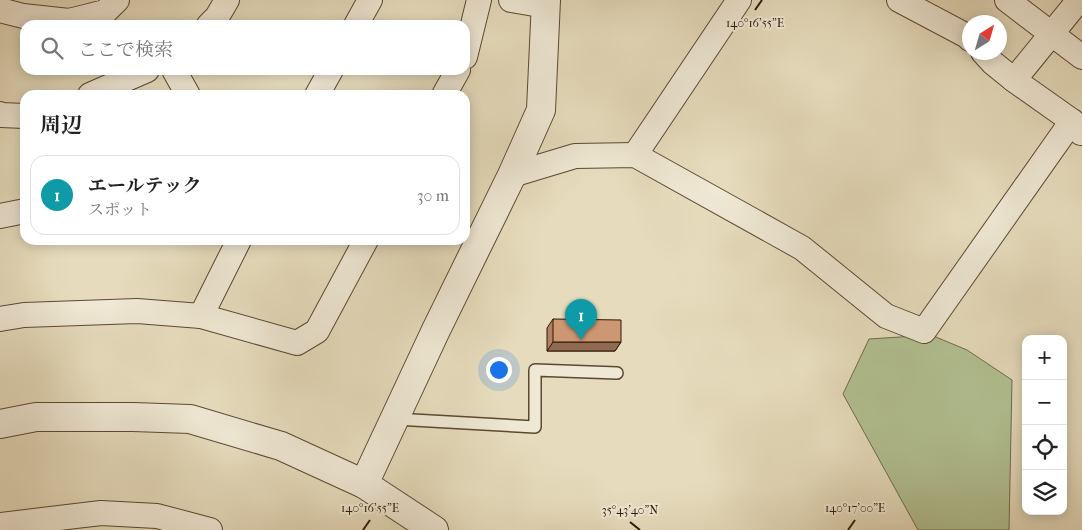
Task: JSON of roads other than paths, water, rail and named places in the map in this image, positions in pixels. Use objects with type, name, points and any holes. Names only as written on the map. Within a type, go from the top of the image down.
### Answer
[{"type":"street","points":[[73,20],[105,12],[117,0]]},
{"type":"street","points":[[215,20],[227,0]]},
{"type":"street","points":[[359,20],[370,0]]},
{"type":"street","points":[[470,35],[478,0]]},
{"type":"street","points":[[364,484],[436,330],[512,175],[541,110],[546,3],[511,0]]},
{"type":"street","points":[[635,155],[739,0]]},
{"type":"street","points":[[899,0],[962,34]]},
{"type":"street","points":[[1007,0],[1082,57]]},
{"type":"street","points":[[1014,80],[1079,0]]},
{"type":"street","points":[[0,10],[23,16],[60,20]]},
{"type":"street","points":[[512,175],[575,156],[635,155],[802,248],[886,316],[924,331],[1077,128],[990,60]]},
{"type":"street","points":[[101,90],[136,75]]},
{"type":"street","points":[[177,75],[185,90]]},
{"type":"street","points":[[320,90],[328,75]]},
{"type":"street","points":[[447,90],[455,75]]},
{"type":"street","points":[[0,114],[20,116]]},
{"type":"street","points":[[0,216],[20,212]]},
{"type":"street","points":[[201,316],[236,245]]},
{"type":"street","points":[[0,319],[24,315],[137,311],[201,316],[297,343],[317,331],[363,245]]},
{"type":"street","points":[[0,424],[36,417],[132,416],[190,419],[281,446],[364,484],[434,530]]},
{"type":"street","points":[[0,525],[102,522],[157,516],[210,530]]},
{"type":"lane","points":[[395,420],[535,427],[535,370],[617,373]]},
{"type":"place","name":"エールテック","points":[[581,340]]}]
